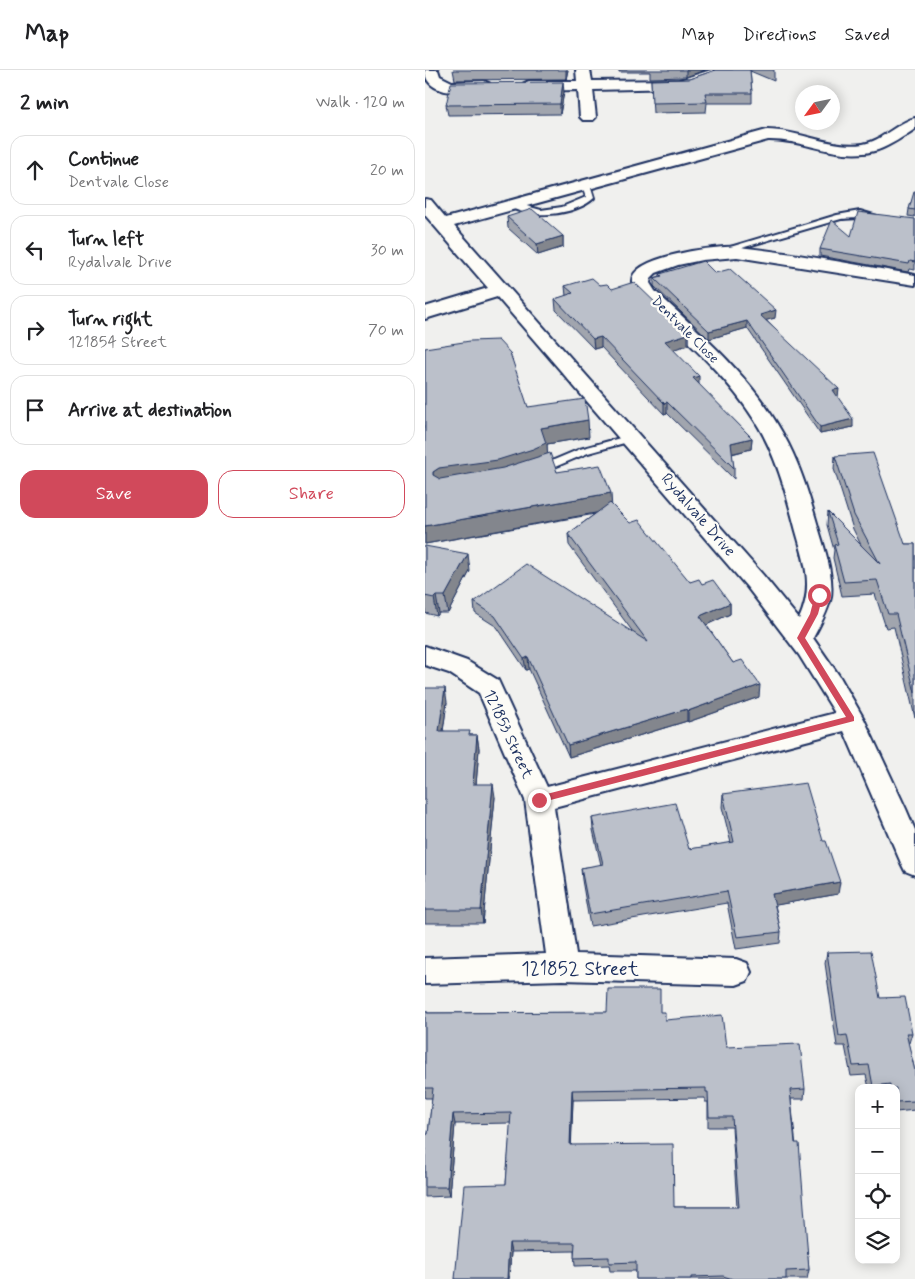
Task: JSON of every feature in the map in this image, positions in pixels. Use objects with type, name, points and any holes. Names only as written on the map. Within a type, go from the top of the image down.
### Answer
[{"type":"street","points":[[431,70],[431,75],[443,85],[455,87],[495,86]]},
{"type":"street","points":[[514,86],[583,78],[679,84],[702,80],[724,70]]},
{"type":"street","points":[[583,78],[588,117]]},
{"type":"street","points":[[443,224],[767,135],[793,135],[846,149],[867,148],[915,123]]},
{"type":"street","name":"Rydalvale Drive","points":[[425,204],[755,581],[801,638],[851,719],[885,789],[915,863]]},
{"type":"street","name":"Dentvale Close","points":[[801,638],[814,614],[819,595],[818,576],[796,485],[781,450],[757,408],[738,385],[648,294],[641,283],[643,275],[653,268],[674,260],[720,251],[737,252],[915,280]]},
{"type":"street","points":[[425,313],[501,290]]},
{"type":"street","name":"121853 Street","points":[[425,655],[458,667],[489,687],[539,800],[563,968]]},
{"type":"street","points":[[539,800],[851,719]]},
{"type":"street","name":"121852 Street","points":[[425,970],[563,968],[736,972]]},
{"type":"lane","points":[[720,251],[839,217],[860,214],[878,217]]},
{"type":"lane","points":[[529,473],[584,451],[631,438]]},
{"type":"building","points":[[716,70],[750,70],[752,93],[705,93],[707,102],[652,103],[651,80],[689,79]]},
{"type":"building","points":[[563,82],[560,104],[446,105],[451,83]]},
{"type":"building","points":[[915,192],[915,210],[909,209]]},
{"type":"building","points":[[532,209],[563,236],[537,244],[507,217]]},
{"type":"building","points":[[858,212],[915,219],[915,262],[910,261],[909,264],[820,249],[832,220],[851,236]]},
{"type":"building","points":[[703,261],[715,273],[730,269],[776,310],[760,315],[839,389],[833,390],[853,419],[820,427],[747,321],[709,331],[654,278],[662,276],[660,274]]},
{"type":"building","points":[[592,278],[600,285],[607,284],[612,289],[634,282],[688,334],[665,341],[699,376],[693,378],[752,438],[731,443],[734,468],[667,402],[664,403],[601,337],[593,339],[555,299],[573,293],[565,286]]},
{"type":"building","points":[[498,340],[510,353],[528,407],[585,399],[588,420],[541,428],[546,443],[533,449],[498,460],[439,468],[433,472],[433,475],[440,479],[503,468],[550,453],[557,472],[600,465],[611,493],[425,526],[425,348],[470,341]]},
{"type":"building","points":[[873,453],[905,544],[915,544],[915,693],[896,614],[888,614],[877,580],[844,582],[834,545],[838,544],[828,512],[880,564],[854,515],[835,456]]},
{"type":"building","points":[[610,503],[630,523],[639,520],[690,582],[699,579],[702,584],[713,580],[730,603],[700,616],[733,663],[742,660],[760,685],[688,711],[687,709],[568,745],[528,657],[524,659],[495,616],[474,602],[526,564],[648,642],[568,534]]},
{"type":"building","points":[[425,546],[468,554],[445,596],[436,596],[434,598],[425,596]]},
{"type":"building","points":[[425,688],[445,688],[439,731],[470,731],[469,735],[477,735],[473,784],[493,784],[481,910],[425,910]]},
{"type":"building","points":[[806,783],[823,841],[826,841],[840,882],[772,894],[781,932],[737,937],[727,891],[590,914],[581,868],[603,864],[592,818],[675,803],[689,849],[734,842],[723,794]]},
{"type":"building","points":[[871,951],[880,998],[905,997],[912,1033],[906,1033],[915,1071],[915,1101],[900,1102],[900,1084],[873,1084],[869,1065],[853,1066],[847,1035],[839,1036],[827,952]]},
{"type":"building","points":[[608,989],[660,989],[660,1012],[665,1012],[665,1020],[722,1015],[726,1047],[800,1044],[805,1089],[790,1090],[795,1143],[799,1143],[809,1270],[786,1271],[786,1279],[733,1279],[723,1276],[691,1277],[691,1279],[636,1279],[636,1262],[609,1263],[609,1257],[574,1258],[575,1243],[509,1243],[507,1279],[455,1279],[464,1185],[506,1184],[511,1113],[453,1114],[447,1187],[425,1187],[425,1135],[428,1134],[433,1088],[425,1088],[425,1011],[427,1013],[607,1012]],"holes":[[[706,1088],[706,1092],[708,1092],[709,1117],[732,1117],[739,1207],[674,1207],[673,1144],[570,1145],[572,1090]]]},
{"type":"route","points":[[539,800],[851,719],[801,638],[814,614],[819,595]]}]
